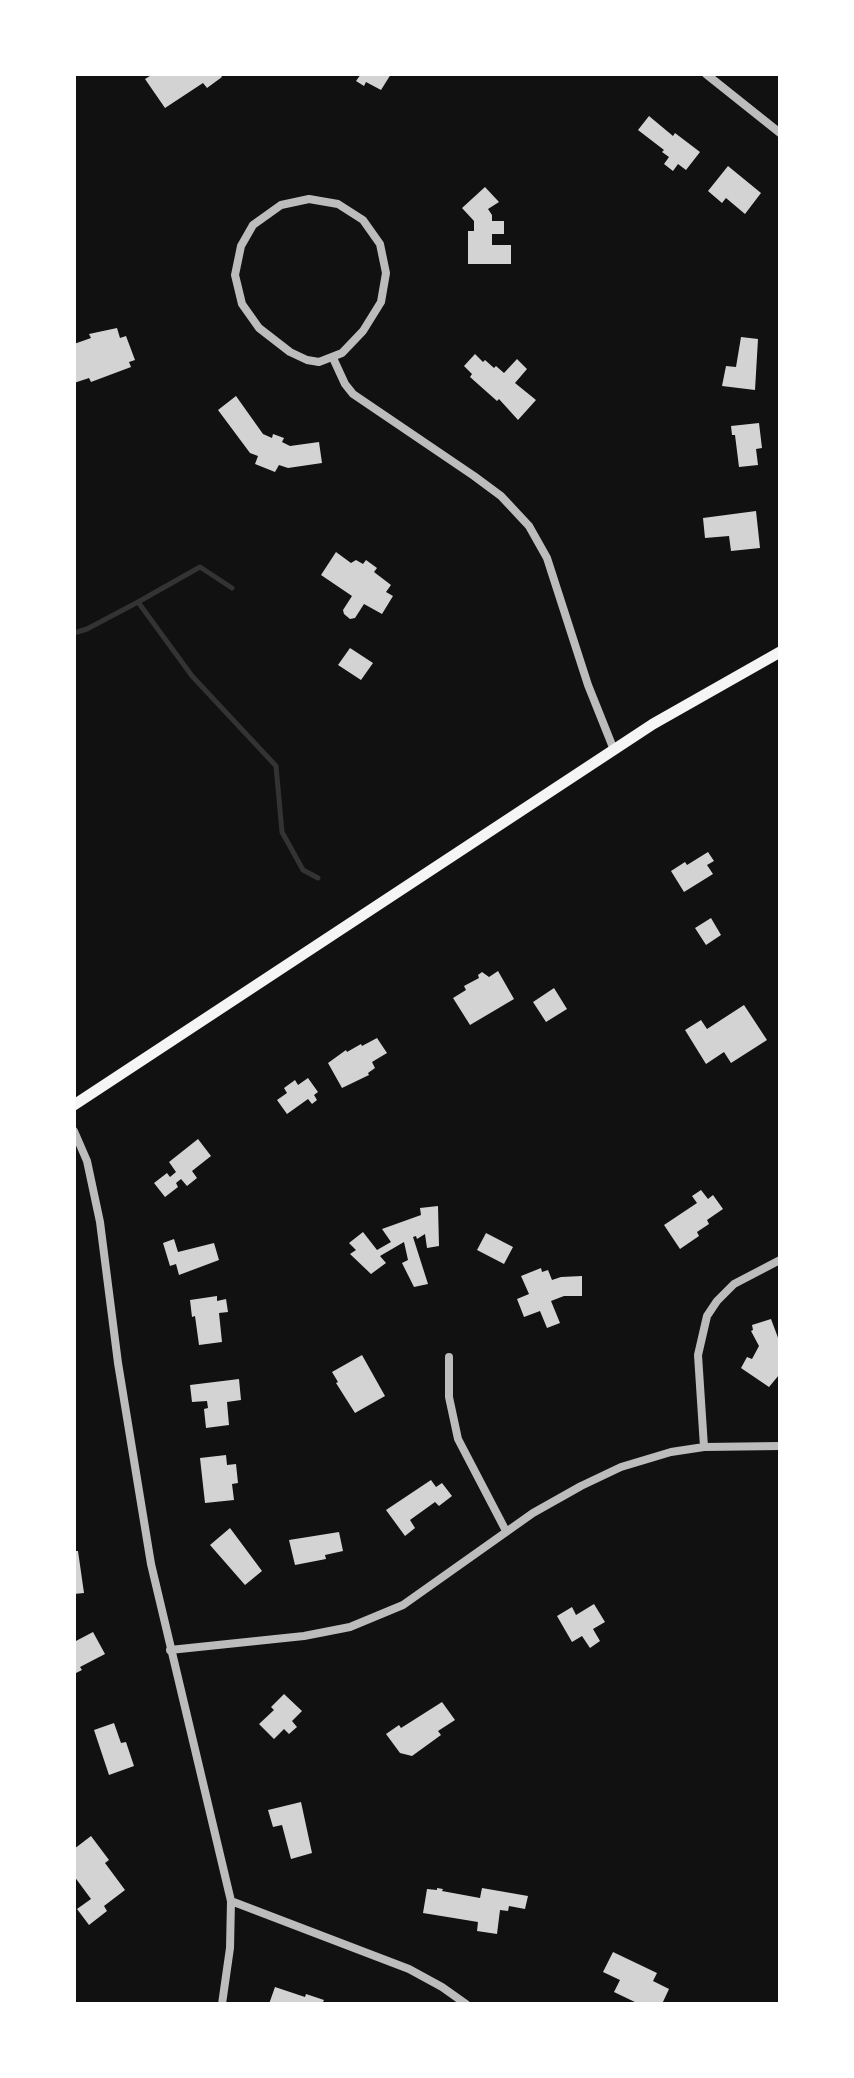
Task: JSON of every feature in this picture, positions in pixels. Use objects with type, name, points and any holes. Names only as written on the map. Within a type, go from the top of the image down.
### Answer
[{"type":"main road","points":[[74,1105],[614,750],[780,652]]},
{"type":"street","points":[[706,74],[780,133]]},
{"type":"street","points":[[319,199],[347,208],[370,227],[383,254],[386,283],[377,311],[356,340],[333,358],[314,362],[290,352],[252,321],[239,295],[236,266],[245,237],[264,215],[290,202],[319,199]]},
{"type":"street","points":[[333,358],[353,394],[492,489],[517,510],[529,526],[547,558],[588,685],[614,750]]},
{"type":"street","points":[[74,1131],[87,1161],[100,1222],[118,1363],[151,1564],[231,1901],[230,1948],[222,2004]]},
{"type":"street","points":[[704,1447],[698,1355],[707,1316],[734,1284],[780,1260]]},
{"type":"street","points":[[449,1357],[449,1397],[458,1439],[506,1531]]},
{"type":"street","points":[[170,1650],[304,1636],[368,1621],[415,1597],[556,1499],[621,1467],[671,1452],[704,1447],[780,1446]]},
{"type":"street","points":[[231,1901],[409,1969],[466,2004]]},
{"type":"building","points":[[153,74],[220,74],[222,77],[207,88],[203,83],[165,108],[145,79]]},
{"type":"building","points":[[361,74],[391,74],[381,90],[366,82],[364,86],[356,81]]},
{"type":"building","points":[[649,116],[673,136],[675,133],[700,152],[686,170],[678,164],[673,171],[664,164],[669,157],[662,152],[664,150],[638,130]]},
{"type":"building","points":[[728,166],[761,193],[745,214],[726,198],[722,203],[708,191]]},
{"type":"building","points":[[485,187],[499,202],[488,209],[492,221],[504,221],[504,234],[492,234],[492,245],[511,245],[511,264],[468,264],[468,231],[474,231],[474,221],[462,208]]},
{"type":"building","points":[[117,328],[120,338],[126,336],[135,360],[129,362],[131,367],[91,382],[89,378],[74,383],[74,344],[91,338],[89,334]]},
{"type":"building","points":[[741,337],[758,339],[755,390],[722,386],[726,366],[736,367]]},
{"type":"building","points":[[475,354],[504,373],[517,359],[527,369],[515,383],[536,400],[518,420],[499,399],[497,401],[470,377],[472,374],[464,366]]},
{"type":"building","points":[[236,396],[263,434],[284,438],[282,442],[290,446],[319,442],[322,463],[288,468],[279,465],[275,472],[255,464],[258,456],[250,453],[218,410]]},
{"type":"building","points":[[759,423],[762,448],[756,449],[758,465],[739,467],[731,426]]},
{"type":"building","points":[[756,511],[760,548],[731,551],[729,536],[705,538],[703,518]]},
{"type":"building","points":[[336,552],[351,563],[356,560],[363,564],[366,560],[377,568],[374,572],[391,585],[386,592],[393,596],[382,614],[364,604],[355,618],[350,619],[344,614],[343,610],[352,596],[321,575]]},
{"type":"building","points":[[350,648],[373,663],[361,680],[338,665]]},
{"type":"building","points":[[708,852],[714,861],[707,865],[713,874],[684,892],[671,871]]},
{"type":"building","points":[[711,918],[721,935],[706,945],[695,928]]},
{"type":"building","points":[[498,971],[514,999],[470,1025],[453,998],[466,990],[464,986],[479,978],[482,972],[489,977]]},
{"type":"building","points":[[554,988],[567,1009],[546,1022],[533,1002]]},
{"type":"building","points":[[744,1005],[767,1040],[731,1063],[724,1052],[706,1064],[685,1030],[701,1020],[707,1029]]},
{"type":"building","points":[[377,1038],[387,1053],[372,1062],[375,1068],[369,1075],[342,1088],[328,1063],[346,1050]]},
{"type":"building","points":[[308,1078],[318,1092],[314,1095],[317,1100],[312,1104],[308,1099],[287,1114],[277,1100],[287,1093],[284,1088],[295,1080],[298,1085]]},
{"type":"building","points":[[198,1139],[211,1156],[192,1171],[197,1178],[187,1186],[181,1179],[176,1183],[178,1187],[165,1197],[154,1183],[167,1173],[170,1177],[176,1172],[169,1162]]},
{"type":"building","points":[[701,1190],[708,1199],[713,1195],[723,1209],[707,1220],[709,1224],[697,1232],[699,1236],[680,1249],[664,1225],[697,1203],[692,1196]]},
{"type":"building","points":[[438,1206],[439,1246],[427,1248],[425,1234],[417,1239],[413,1237],[428,1284],[414,1287],[402,1263],[408,1260],[404,1242],[380,1256],[386,1263],[371,1274],[350,1254],[356,1250],[349,1243],[363,1232],[377,1250],[391,1242],[382,1229],[421,1215],[420,1208]]},
{"type":"building","points":[[486,1233],[513,1247],[504,1264],[477,1250]]},
{"type":"building","points":[[174,1239],[178,1252],[214,1243],[219,1260],[179,1275],[176,1264],[170,1266],[163,1243]]},
{"type":"building","points":[[541,1268],[542,1272],[548,1270],[552,1280],[582,1276],[582,1296],[564,1296],[551,1301],[560,1323],[547,1328],[540,1311],[524,1317],[517,1299],[529,1294],[521,1276]]},
{"type":"building","points":[[217,1296],[217,1301],[226,1299],[228,1312],[219,1313],[222,1342],[199,1345],[190,1300]]},
{"type":"building","points":[[771,1319],[780,1343],[780,1368],[779,1375],[769,1387],[741,1368],[747,1357],[752,1359],[759,1346],[751,1331],[752,1325]]},
{"type":"building","points":[[362,1355],[385,1396],[355,1413],[332,1372]]},
{"type":"building","points":[[239,1379],[241,1400],[227,1402],[229,1425],[206,1428],[204,1409],[208,1408],[207,1401],[192,1402],[190,1385]]},
{"type":"building","points":[[226,1455],[227,1465],[236,1464],[238,1483],[232,1484],[234,1500],[205,1503],[200,1458]]},
{"type":"building","points":[[431,1480],[436,1487],[442,1483],[452,1496],[439,1506],[435,1502],[410,1520],[415,1528],[405,1536],[386,1510]]},
{"type":"building","points":[[230,1528],[262,1571],[245,1585],[210,1545]]},
{"type":"building","points":[[339,1532],[343,1551],[325,1555],[326,1559],[295,1565],[289,1540]]},
{"type":"building","points":[[74,1551],[78,1551],[84,1593],[74,1594]]},
{"type":"building","points":[[594,1604],[605,1622],[593,1629],[600,1641],[590,1648],[582,1636],[572,1642],[557,1616],[572,1607],[576,1615]]},
{"type":"building","points":[[93,1632],[105,1654],[80,1667],[82,1670],[74,1674],[74,1642]]},
{"type":"building","points":[[284,1694],[302,1711],[292,1721],[297,1727],[289,1734],[284,1729],[274,1739],[259,1724],[274,1710],[271,1707]]},
{"type":"building","points":[[442,1702],[455,1720],[438,1731],[441,1735],[412,1756],[400,1753],[386,1734]]},
{"type":"building","points":[[114,1723],[121,1743],[126,1742],[134,1766],[109,1775],[94,1730]]},
{"type":"building","points":[[301,1802],[312,1853],[291,1859],[282,1825],[273,1827],[268,1810]]},
{"type":"building","points":[[91,1836],[109,1860],[105,1863],[125,1890],[104,1906],[107,1911],[89,1925],[77,1909],[91,1899],[74,1876],[74,1849]]},
{"type":"building","points":[[437,1888],[480,1898],[482,1888],[528,1896],[525,1909],[509,1906],[508,1911],[500,1910],[497,1934],[477,1931],[478,1922],[423,1913],[427,1889]]},
{"type":"building","points":[[613,1952],[657,1973],[653,1981],[669,1989],[662,2004],[639,2004],[614,1992],[620,1980],[603,1972]]},
{"type":"building","points":[[275,1987],[324,2000],[322,2004],[269,2004]]},
{"type":"waterway","points":[[138,602],[200,567],[232,588]]},
{"type":"waterway","points":[[74,633],[138,602],[192,676],[276,766],[282,832],[303,870],[318,878]]}]
